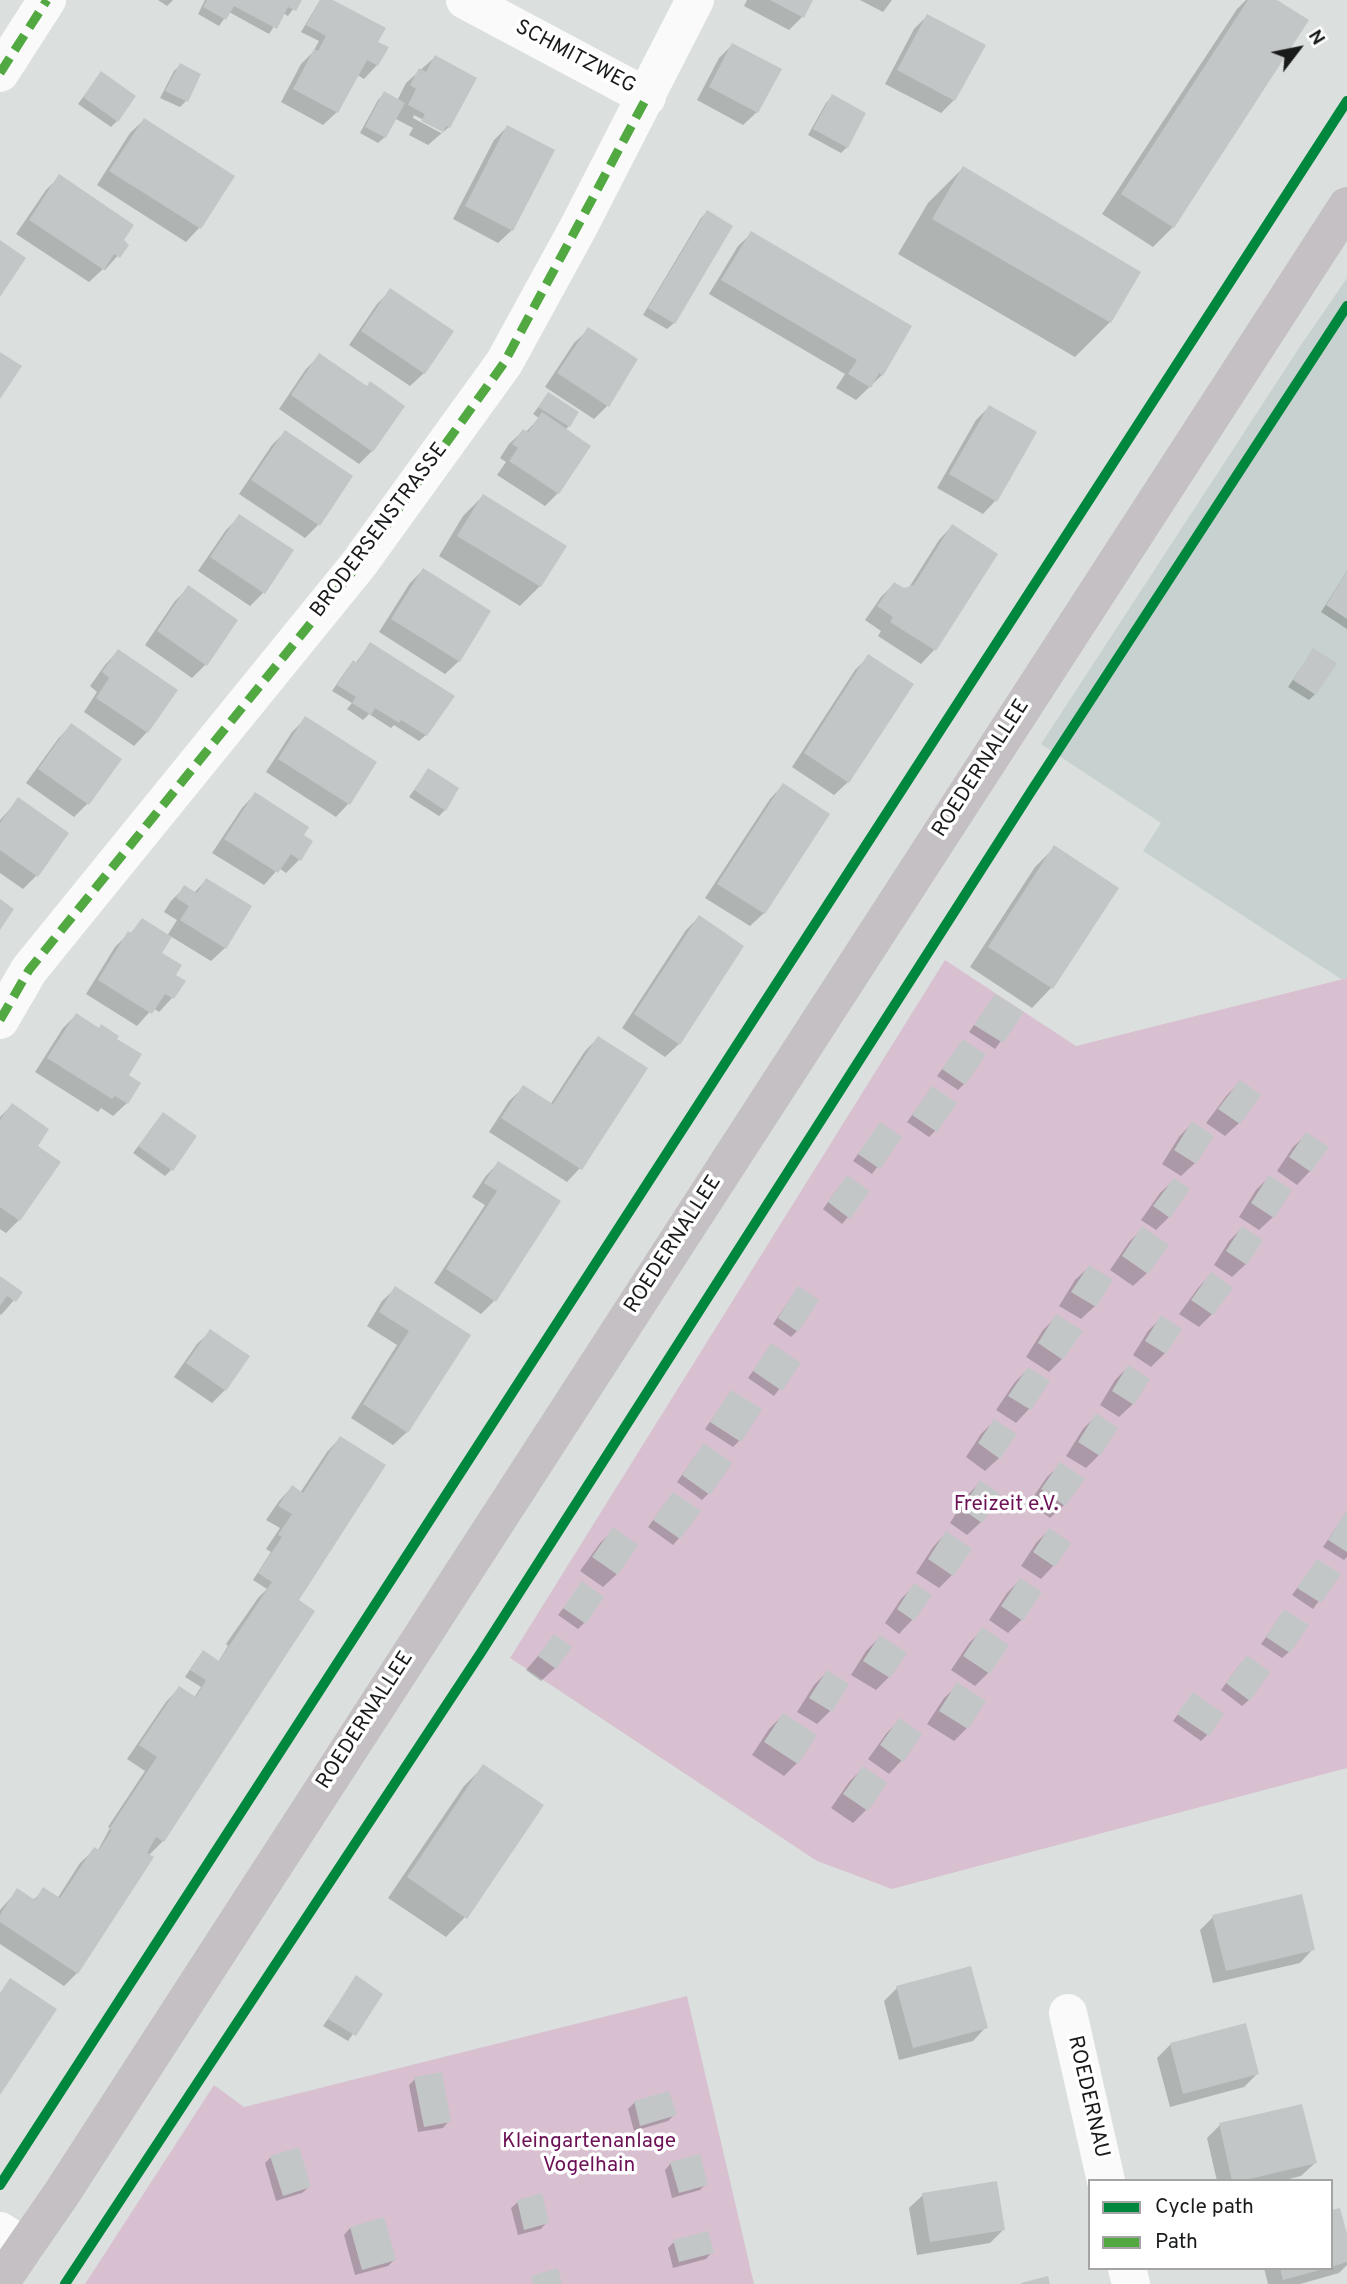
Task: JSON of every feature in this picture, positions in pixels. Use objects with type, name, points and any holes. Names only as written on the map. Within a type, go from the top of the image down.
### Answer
[{"type":"main road","name":"ROEDERNALLEE","points":[[0,2283],[13,2239],[1347,205]]},
{"type":"street","points":[[0,73],[47,0]]},
{"type":"street","name":"SCHMITZWEG","points":[[465,0],[647,97]]},
{"type":"street","name":"BRODERSENSTRASSE","points":[[0,1020],[29,970],[358,565],[504,363],[647,97],[695,0]]},
{"type":"street","name":"ROEDERNAU","points":[[1068,2013],[1106,2179]]},
{"type":"shaded area","points":[[1347,278],[1347,978],[1341,979],[1143,851],[1161,823],[1041,744]]},
{"type":"green space","name":"Freizeit e.V.","points":[[945,960],[1076,1046],[1347,978],[1347,1768],[892,1889],[817,1861],[510,1658]]},
{"type":"green space","name":"Kleingartenanlage Vogelhain","points":[[687,1996],[754,2284],[85,2284],[214,2085],[244,2107]]},
{"type":"building","points":[[207,0],[302,0],[296,11],[288,7],[277,29],[234,6],[226,20],[203,7]]},
{"type":"building","points":[[320,0],[333,0],[386,28],[378,42],[389,47],[378,66],[367,60],[338,113],[293,89],[314,49],[318,51],[326,36],[306,25]]},
{"type":"building","points":[[770,0],[813,0],[804,18]]},
{"type":"building","points":[[1248,0],[1277,0],[1309,20],[1174,228],[1121,194]]},
{"type":"building","points":[[927,14],[986,45],[955,101],[897,70]]},
{"type":"building","points":[[732,43],[782,69],[758,113],[709,87]]},
{"type":"building","points":[[435,55],[477,78],[450,128],[446,126],[443,132],[421,121],[425,114],[408,105],[416,89],[410,85],[419,68],[426,72]]},
{"type":"building","points":[[180,63],[201,74],[188,102],[165,91]]},
{"type":"building","points":[[101,71],[136,96],[118,122],[83,97]]},
{"type":"building","points":[[384,91],[405,103],[386,138],[365,127]]},
{"type":"building","points":[[832,94],[866,113],[848,148],[813,129]]},
{"type":"building","points":[[144,118],[235,176],[201,229],[109,171]]},
{"type":"building","points":[[507,125],[555,150],[513,231],[465,206]]},
{"type":"building","points":[[963,166],[1141,272],[1111,323],[932,219]]},
{"type":"building","points":[[59,174],[134,225],[124,240],[129,245],[120,258],[114,254],[104,270],[29,220]]},
{"type":"building","points":[[707,210],[733,226],[675,324],[648,308]]},
{"type":"building","points":[[751,231],[912,326],[883,376],[879,373],[871,388],[848,374],[857,360],[721,280]]},
{"type":"building","points":[[0,240],[26,258],[0,297]]},
{"type":"building","points":[[390,288],[454,331],[425,374],[361,331]]},
{"type":"building","points":[[588,327],[638,359],[609,407],[557,373]]},
{"type":"building","points":[[0,352],[22,366],[0,399]]},
{"type":"building","points":[[319,353],[367,386],[370,381],[405,406],[373,452],[291,395]]},
{"type":"building","points":[[548,392],[579,412],[570,427],[538,407]]},
{"type":"building","points":[[989,405],[1037,432],[997,502],[949,474]]},
{"type":"building","points":[[542,412],[591,446],[559,494],[509,461],[518,448],[512,444],[523,429],[528,432]]},
{"type":"building","points":[[285,430],[353,476],[320,526],[251,480]]},
{"type":"building","points":[[483,494],[567,546],[541,587],[457,536]]},
{"type":"building","points":[[239,514],[294,550],[265,594],[210,557]]},
{"type":"building","points":[[952,524],[998,554],[936,651],[890,622],[893,617],[877,606],[894,582],[904,588],[914,585]]},
{"type":"building","points":[[423,568],[491,611],[460,662],[391,619]]},
{"type":"building","points":[[1347,571],[1347,619],[1326,605]]},
{"type":"building","points":[[188,585],[238,620],[207,666],[157,631]]},
{"type":"building","points":[[370,642],[455,696],[427,736],[375,708],[371,715],[352,703],[356,697],[337,685],[353,660],[357,663]]},
{"type":"building","points":[[1313,648],[1337,663],[1316,695],[1293,680]]},
{"type":"building","points":[[118,649],[178,690],[148,733],[96,698],[109,678],[102,672]]},
{"type":"building","points":[[868,654],[914,684],[849,783],[804,753]]},
{"type":"building","points":[[305,716],[377,762],[350,805],[278,759]]},
{"type":"building","points":[[71,723],[122,759],[89,805],[38,769]]},
{"type":"building","points":[[428,768],[459,788],[446,811],[414,790]]},
{"type":"building","points":[[783,783],[830,814],[765,914],[717,884]]},
{"type":"building","points":[[255,792],[309,827],[304,835],[313,841],[301,861],[291,854],[278,873],[224,839]]},
{"type":"building","points":[[18,797],[69,833],[38,877],[0,850],[0,823]]},
{"type":"building","points":[[1054,845],[1119,888],[1053,989],[988,947]]},
{"type":"building","points":[[206,878],[252,906],[226,949],[180,920],[189,906],[176,898],[184,885],[197,893]]},
{"type":"building","points":[[0,899],[14,909],[0,930]]},
{"type":"building","points":[[699,915],[744,946],[680,1045],[634,1014]]},
{"type":"building","points":[[142,918],[172,937],[162,953],[182,965],[176,975],[186,981],[174,999],[165,994],[152,1014],[98,980],[128,931],[131,933]]},
{"type":"building","points":[[995,994],[1024,1012],[1003,1043],[974,1025]]},
{"type":"building","points":[[76,1013],[99,1028],[101,1024],[119,1036],[117,1039],[142,1054],[129,1075],[141,1083],[128,1104],[115,1096],[112,1099],[47,1058]]},
{"type":"building","points":[[598,1036],[648,1068],[582,1170],[501,1118],[523,1085],[553,1104]]},
{"type":"building","points":[[963,1039],[986,1055],[965,1085],[942,1069]]},
{"type":"building","points":[[1240,1080],[1261,1095],[1240,1124],[1218,1109]]},
{"type":"building","points":[[932,1086],[957,1103],[937,1132],[912,1115]]},
{"type":"building","points":[[12,1103],[49,1129],[38,1146],[61,1162],[20,1221],[0,1207],[0,1120]]},
{"type":"building","points":[[163,1112],[197,1136],[173,1171],[138,1146]]},
{"type":"building","points":[[1192,1121],[1214,1136],[1196,1164],[1174,1150]]},
{"type":"building","points":[[880,1122],[902,1137],[880,1169],[858,1154]]},
{"type":"building","points":[[1306,1132],[1329,1147],[1311,1172],[1289,1157]]},
{"type":"building","points":[[498,1161],[561,1201],[496,1302],[446,1269],[497,1191],[484,1183]]},
{"type":"building","points":[[847,1175],[870,1191],[850,1219],[828,1202]]},
{"type":"building","points":[[1269,1175],[1292,1190],[1274,1218],[1251,1203]]},
{"type":"building","points":[[1174,1178],[1190,1189],[1170,1218],[1153,1206]]},
{"type":"building","points":[[1142,1226],[1169,1245],[1148,1274],[1122,1256]]},
{"type":"building","points":[[1242,1226],[1263,1240],[1247,1265],[1226,1251]]},
{"type":"building","points":[[1089,1265],[1113,1280],[1096,1307],[1071,1292]]},
{"type":"building","points":[[1211,1272],[1233,1288],[1213,1315],[1191,1300]]},
{"type":"building","points":[[0,1276],[23,1292],[16,1302],[7,1296],[0,1306]]},
{"type":"building","points":[[395,1286],[471,1335],[408,1433],[363,1404],[409,1331],[379,1312]]},
{"type":"building","points":[[798,1286],[819,1300],[798,1332],[778,1318]]},
{"type":"building","points":[[1056,1314],[1083,1331],[1063,1360],[1038,1343]]},
{"type":"building","points":[[1161,1315],[1182,1329],[1166,1354],[1145,1341]]},
{"type":"building","points":[[210,1329],[250,1356],[226,1391],[186,1363]]},
{"type":"building","points":[[771,1343],[801,1363],[782,1391],[753,1371]]},
{"type":"building","points":[[1128,1365],[1150,1379],[1134,1405],[1112,1391]]},
{"type":"building","points":[[1028,1367],[1050,1381],[1031,1410],[1008,1396]]},
{"type":"building","points":[[731,1390],[762,1409],[741,1442],[710,1422]]},
{"type":"building","points":[[1096,1413],[1118,1428],[1100,1456],[1078,1442]]},
{"type":"building","points":[[994,1419],[1017,1434],[1000,1459],[978,1443]]},
{"type":"building","points":[[340,1436],[386,1465],[299,1600],[315,1611],[164,1842],[156,1837],[147,1853],[154,1857],[78,1974],[0,1922],[0,1915],[17,1888],[35,1900],[43,1887],[60,1898],[94,1847],[99,1850],[112,1830],[109,1829],[157,1757],[139,1745],[179,1686],[196,1697],[206,1680],[190,1670],[203,1650],[219,1661],[272,1582],[258,1573],[282,1537],[278,1535],[292,1514],[278,1506],[292,1485],[303,1493]]},
{"type":"building","points":[[704,1443],[732,1463],[710,1495],[682,1475]]},
{"type":"building","points":[[1060,1462],[1085,1479],[1065,1506],[1041,1489]]},
{"type":"building","points":[[980,1480],[1000,1494],[982,1523],[962,1509]]},
{"type":"building","points":[[673,1492],[701,1511],[680,1539],[653,1520]]},
{"type":"building","points":[[1347,1510],[1347,1552],[1328,1540]]},
{"type":"building","points":[[613,1527],[638,1545],[618,1575],[592,1557]]},
{"type":"building","points":[[1049,1528],[1071,1543],[1055,1567],[1033,1552]]},
{"type":"building","points":[[946,1531],[972,1549],[953,1576],[928,1559]]},
{"type":"building","points":[[1317,1559],[1341,1574],[1321,1603],[1297,1588]]},
{"type":"building","points":[[1020,1578],[1042,1592],[1023,1621],[1001,1606]]},
{"type":"building","points":[[582,1581],[604,1597],[586,1624],[563,1608]]},
{"type":"building","points":[[914,1583],[932,1595],[914,1621],[897,1609]]},
{"type":"building","points":[[1284,1609],[1309,1625],[1290,1653],[1266,1637]]},
{"type":"building","points":[[982,1627],[1009,1645],[990,1674],[963,1656]]},
{"type":"building","points":[[554,1634],[572,1647],[556,1669],[538,1656]]},
{"type":"building","points":[[880,1635],[907,1653],[890,1678],[863,1661]]},
{"type":"building","points":[[1247,1655],[1270,1672],[1250,1701],[1226,1683]]},
{"type":"building","points":[[827,1670],[849,1684],[832,1712],[809,1698]]},
{"type":"building","points":[[957,1682],[986,1701],[968,1729],[939,1711]]},
{"type":"building","points":[[1193,1692],[1224,1714],[1209,1736],[1177,1714]]},
{"type":"building","points":[[783,1713],[817,1735],[798,1764],[764,1742]]},
{"type":"building","points":[[899,1718],[922,1734],[903,1762],[880,1745]]},
{"type":"building","points":[[483,1764],[544,1805],[467,1919],[407,1877]]},
{"type":"building","points":[[863,1766],[887,1783],[868,1811],[843,1794]]},
{"type":"building","points":[[1302,1894],[1315,1950],[1226,1971],[1212,1915]]},
{"type":"building","points":[[971,1966],[988,2028],[913,2048],[896,1986]]},
{"type":"building","points":[[356,1975],[383,1994],[356,2036],[328,2019]]},
{"type":"building","points":[[10,1978],[57,2009],[0,2095],[0,1993]]},
{"type":"building","points":[[1246,2023],[1259,2074],[1183,2094],[1170,2043]]},
{"type":"building","points":[[442,2072],[451,2122],[424,2127],[414,2077]]},
{"type":"building","points":[[669,2091],[677,2115],[640,2126],[634,2101]]},
{"type":"building","points":[[1302,2104],[1317,2163],[1249,2179],[1232,2179],[1219,2123]]},
{"type":"building","points":[[299,2147],[311,2187],[283,2196],[270,2156]]},
{"type":"building","points":[[700,2154],[708,2185],[679,2193],[670,2162]]},
{"type":"building","points":[[997,2181],[1005,2230],[930,2242],[922,2193]]},
{"type":"building","points":[[542,2193],[549,2223],[524,2230],[517,2200]]},
{"type":"building","points":[[1340,2208],[1347,2234],[1347,2262],[1333,2266],[1333,2210]]},
{"type":"building","points":[[384,2217],[396,2260],[362,2270],[350,2227]]},
{"type":"building","points":[[708,2231],[714,2253],[679,2262],[673,2240]]},
{"type":"building","points":[[558,2268],[562,2284],[533,2284],[531,2276]]},
{"type":"building","points":[[1280,2270],[1319,2270],[1283,2280]]},
{"type":"building","points":[[1048,2276],[1050,2284],[1021,2284],[1021,2283]]},
{"type":"marked path","points":[[0,73],[47,0]]},
{"type":"marked path","points":[[0,1020],[29,970],[358,565],[504,363],[647,97]]},
{"type":"cycle path","points":[[0,2185],[1347,101]]},
{"type":"cycle path","points":[[65,2284],[480,1654],[1032,790],[1347,306]]}]
